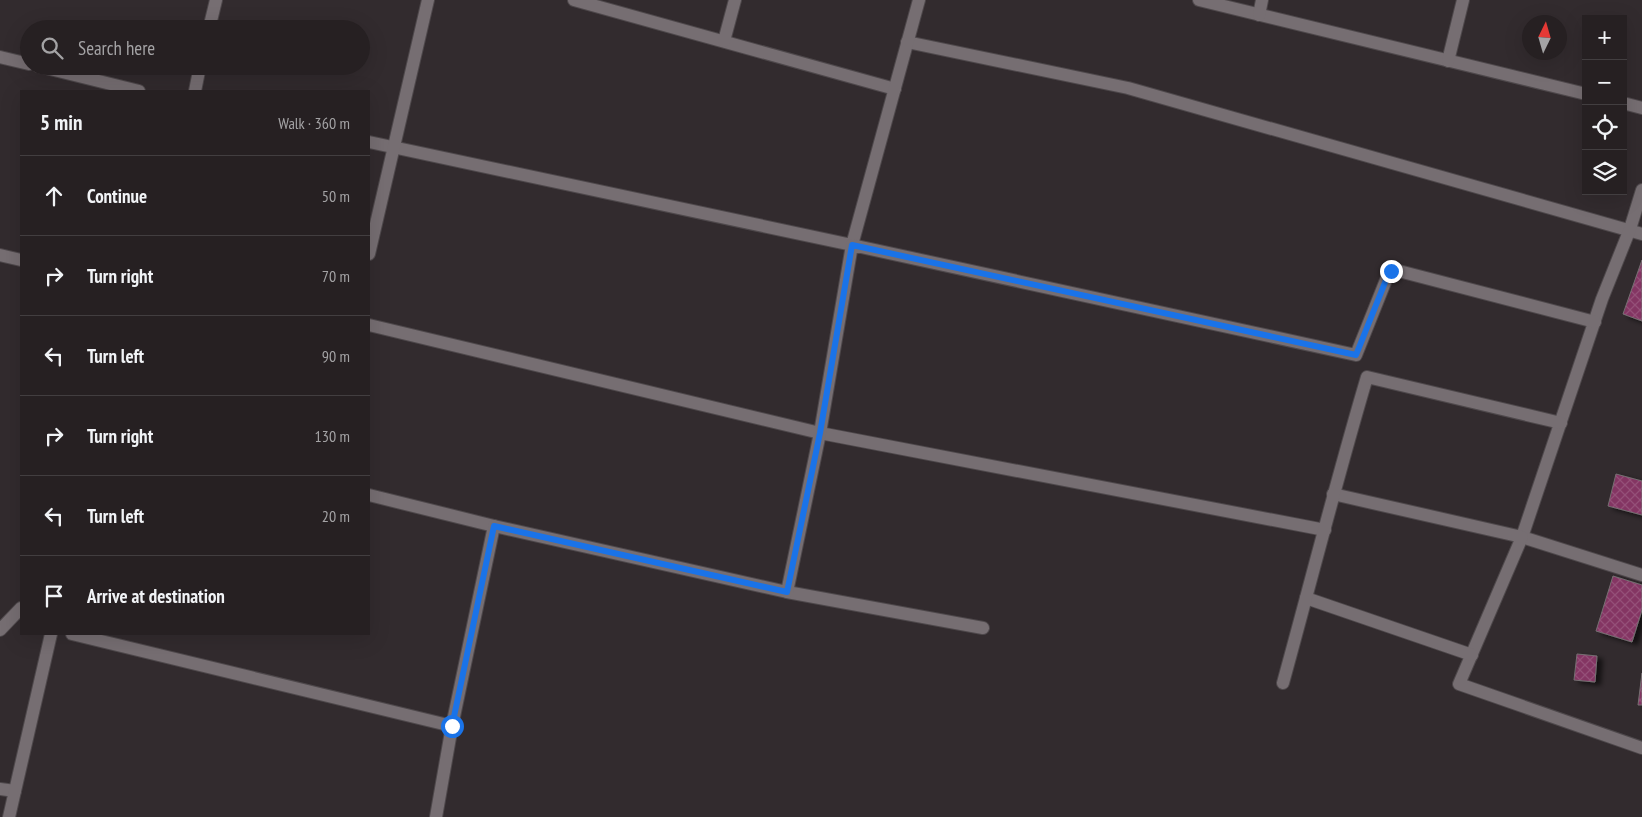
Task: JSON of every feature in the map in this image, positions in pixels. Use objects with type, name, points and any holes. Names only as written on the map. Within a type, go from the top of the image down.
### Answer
[{"type":"street","points":[[211,20],[216,0]]},
{"type":"street","points":[[370,250],[428,0]]},
{"type":"street","points":[[574,0],[894,89]]},
{"type":"street","points":[[724,41],[735,0]]},
{"type":"street","points":[[787,592],[820,433],[852,245],[919,0]]},
{"type":"street","points":[[1199,0],[1582,93]]},
{"type":"street","points":[[1259,14],[1262,0]]},
{"type":"street","points":[[1448,61],[1463,0]]},
{"type":"street","points":[[907,42],[1128,88],[1630,229],[1642,234]]},
{"type":"street","points":[[0,57],[20,62]]},
{"type":"street","points":[[74,75],[135,90]]},
{"type":"street","points":[[194,90],[198,75]]},
{"type":"street","points":[[1627,105],[1642,108]]},
{"type":"street","points":[[370,142],[1356,355],[1388,275],[1395,270],[1594,322]]},
{"type":"street","points":[[1642,190],[1630,229],[1594,322],[1522,537],[1459,684],[1642,748]]},
{"type":"street","points":[[0,255],[20,260]]},
{"type":"street","points":[[370,325],[820,433],[1325,530]]},
{"type":"street","points":[[1283,684],[1333,494],[1367,376],[1561,423]]},
{"type":"street","points":[[1333,494],[1522,537],[1642,575]]},
{"type":"street","points":[[370,495],[494,526],[787,592],[983,628]]},
{"type":"street","points":[[436,817],[452,726],[494,526]]},
{"type":"street","points":[[1306,598],[1472,656]]},
{"type":"street","points":[[0,630],[20,609]]},
{"type":"street","points":[[9,817],[51,635]]},
{"type":"street","points":[[76,635],[452,726]]},
{"type":"street","points":[[0,789],[15,792]]},
{"type":"building","points":[[1642,260],[1642,321],[1623,314]]},
{"type":"building","points":[[1616,474],[1642,481],[1642,515],[1608,506]]},
{"type":"building","points":[[1613,576],[1642,585],[1642,610],[1632,642],[1596,631]]},
{"type":"building","points":[[1577,654],[1597,656],[1595,682],[1574,680]]},
{"type":"building","points":[[1642,673],[1642,705],[1638,705]]},
{"type":"route","points":[[452,726],[494,526],[787,592],[820,433],[852,245],[1356,355],[1391,271]]}]
